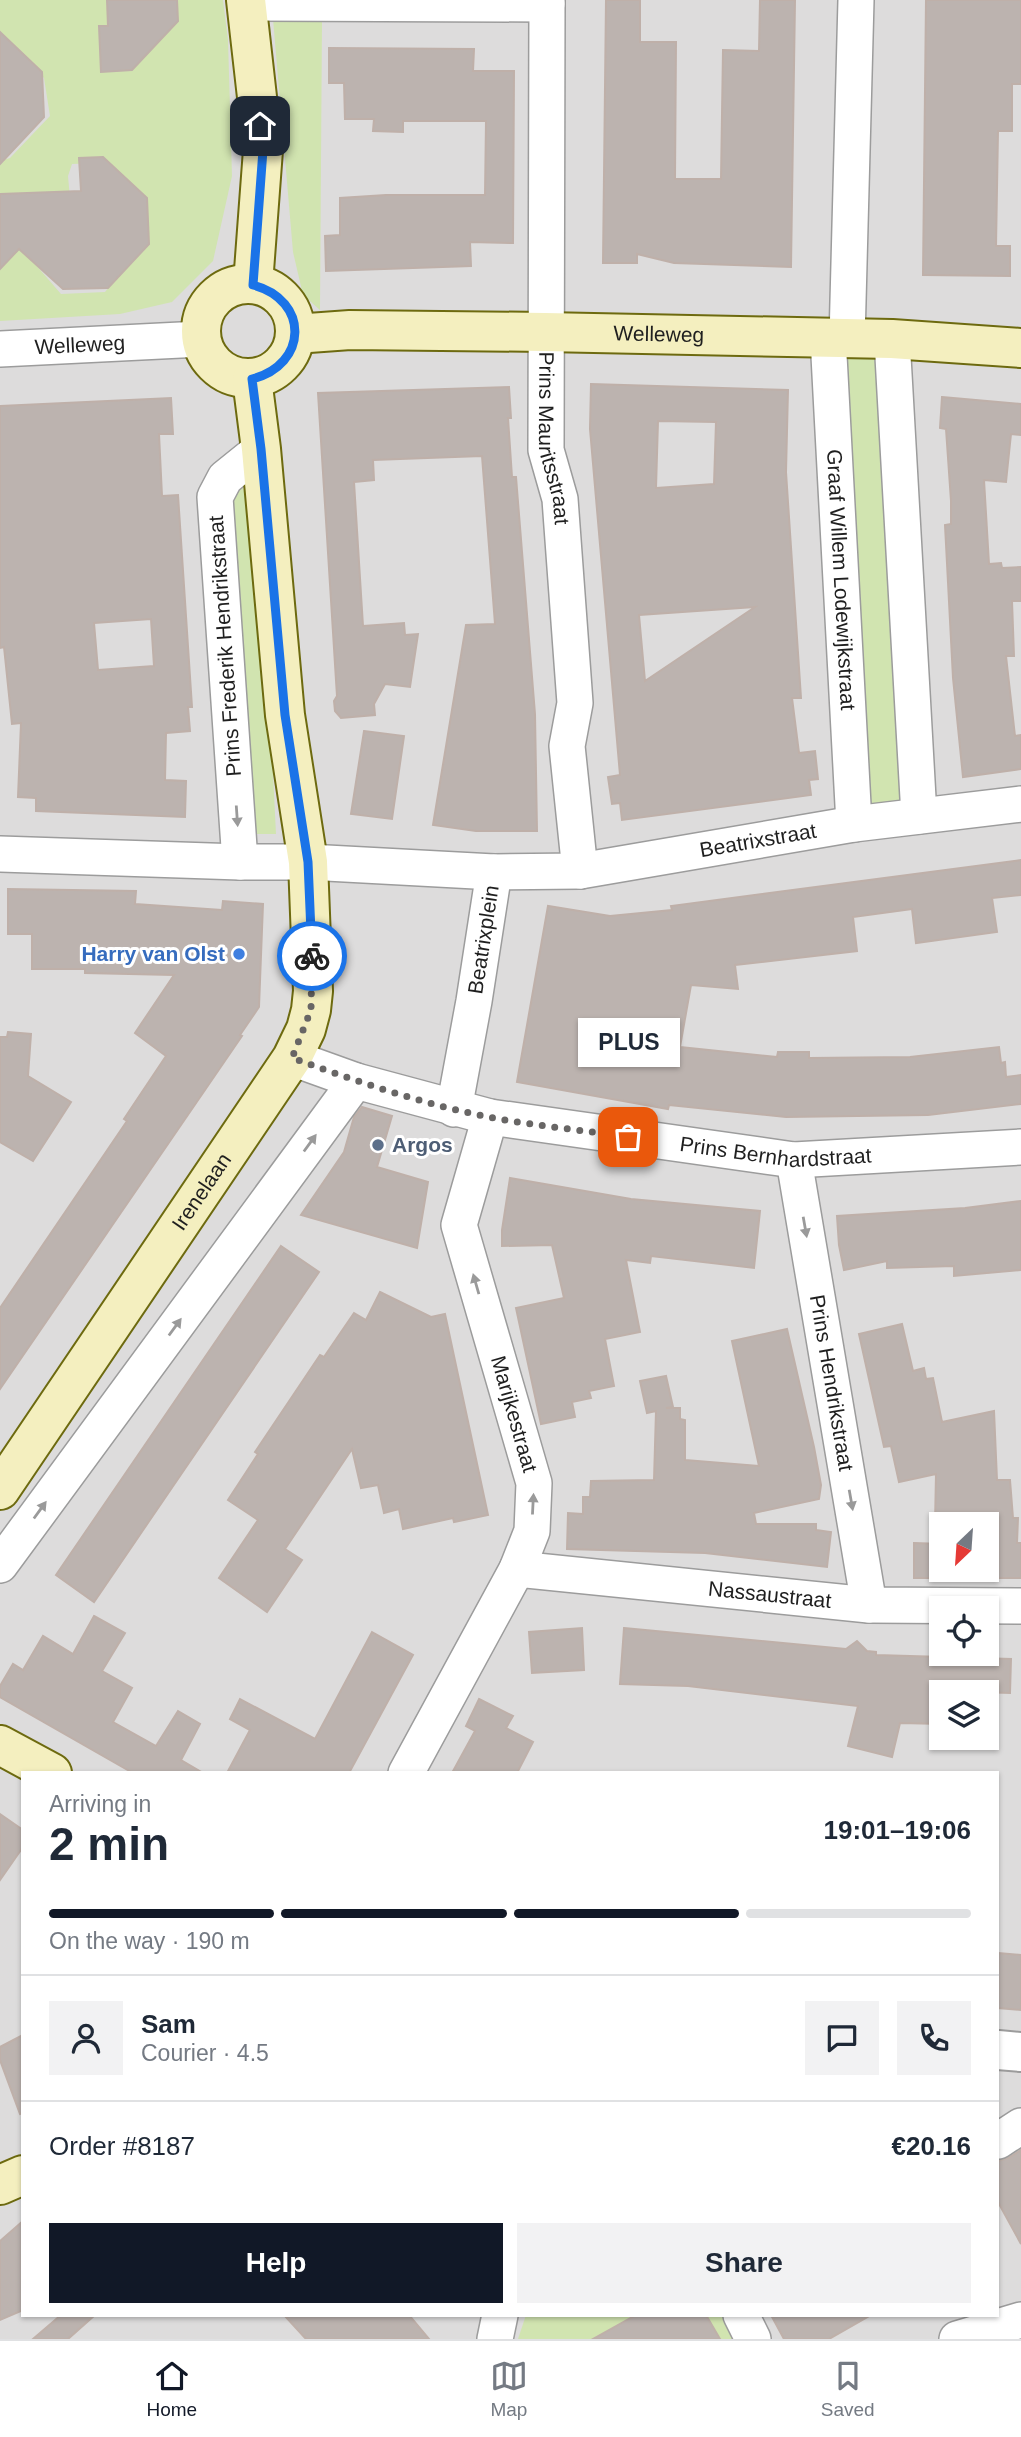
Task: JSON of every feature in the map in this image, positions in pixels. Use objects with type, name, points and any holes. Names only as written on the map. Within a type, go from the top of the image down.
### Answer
[{"type":"main road","points":[[246,1],[263,150],[253,285]]},
{"type":"main road","points":[[238,285],[253,285],[275,293],[284,301],[294,322],[295,334],[286,359],[265,375],[252,379],[238,378],[225,373],[206,353],[201,340],[201,326],[205,312],[213,300],[225,290],[238,285]]},
{"type":"main road","name":"Welleweg","points":[[295,334],[350,330],[545,332],[892,339],[1021,348]]},
{"type":"main road","points":[[252,379],[261,449],[285,715],[308,862]]},
{"type":"main road","name":"Irenelaan","points":[[0,1490],[292,1058],[309,1020],[313,991],[308,862]]},
{"type":"main road","points":[[0,1745],[48,1771]]},
{"type":"main road","points":[[0,2185],[21,2176]]},
{"type":"street","name":"Graaf Willem Lodewijkstraat","points":[[854,824],[838,338],[856,0]]},
{"type":"street","name":"Prins Mauritsstraat","points":[[246,1],[547,2],[546,450],[559,499],[575,703],[566,746],[580,872]]},
{"type":"street","points":[[892,339],[919,816]]},
{"type":"street","name":"Welleweg","points":[[0,349],[201,340]]},
{"type":"street","name":"Prins Frederik Hendrikstraat","points":[[240,863],[215,497],[225,478],[261,449]]},
{"type":"street","name":"Beatrixstraat","points":[[494,872],[580,872],[854,824],[1021,804]]},
{"type":"street","name":"Beatrixplein","points":[[0,854],[240,863],[308,862],[494,872],[454,1109]]},
{"type":"street","points":[[292,1058],[356,1081],[490,1117]]},
{"type":"street","points":[[0,1565],[356,1081]]},
{"type":"street","name":"Prins Bernhardstraat","points":[[490,1117],[794,1160],[1021,1147]]},
{"type":"street","name":"Marijkestraat","points":[[407,1771],[517,1569],[532,1531],[534,1483],[459,1225],[490,1117]]},
{"type":"street","name":"Prins Hendrikstraat","points":[[794,1160],[869,1605]]},
{"type":"street","name":"Nassaustraat","points":[[517,1569],[869,1605],[1021,1606]]},
{"type":"street","points":[[999,2050],[1021,2052]]},
{"type":"street","points":[[999,2140],[1021,2126]]},
{"type":"street","points":[[495,2339],[500,2317]]},
{"type":"street","points":[[742,2317],[753,2339]]},
{"type":"street","points":[[957,2339],[1021,2320]]},
{"type":"shaded area","points":[[0,0],[1021,0],[1021,2339],[0,2339]]},
{"type":"green space","points":[[0,0],[223,0],[228,40],[232,176],[213,261],[172,302],[120,314],[0,321],[0,270],[10,252],[22,249],[61,294],[105,292],[139,251],[98,163],[72,164],[68,176],[70,198],[0,199],[0,161],[10,158],[50,116],[44,78],[0,36]]},
{"type":"green space","points":[[273,19],[322,19],[320,310],[303,295],[293,252]]},
{"type":"green space","points":[[831,350],[880,352],[907,799],[860,813]]},
{"type":"green space","points":[[240,478],[262,551],[276,834],[250,834],[228,491]]},
{"type":"green space","points":[[525,2317],[731,2317],[743,2339],[518,2339]]},
{"type":"building","points":[[107,0],[177,0],[178,21],[132,70],[101,72],[99,26],[108,26]]},
{"type":"building","points":[[606,0],[640,0],[640,42],[676,42],[675,179],[721,179],[723,50],[759,51],[760,0],[795,0],[791,267],[674,263],[637,254],[637,263],[603,263]]},
{"type":"building","points":[[926,0],[1021,0],[1021,84],[1012,84],[1012,131],[998,131],[996,246],[1010,246],[1010,276],[923,275]]},
{"type":"building","points":[[0,32],[42,72],[44,117],[0,164]]},
{"type":"building","points":[[329,48],[474,49],[473,71],[514,71],[513,243],[470,242],[471,266],[326,271],[325,236],[340,235],[340,198],[485,195],[486,121],[403,121],[403,132],[373,131],[374,119],[345,119],[344,83],[329,83]]},
{"type":"building","points":[[103,157],[147,198],[149,244],[108,288],[63,289],[19,249],[0,269],[0,194],[81,191],[79,158]]},
{"type":"building","points":[[591,384],[788,390],[786,472],[801,698],[792,698],[799,753],[815,751],[818,779],[809,780],[811,795],[622,820],[620,803],[612,804],[608,777],[620,775],[590,429]],"holes":[[[658,421],[716,422],[714,484],[656,488]],[[755,607],[645,681],[639,615]]]},
{"type":"building","points":[[509,387],[512,477],[516,477],[535,714],[537,831],[476,831],[433,825],[466,625],[495,624],[482,456],[373,460],[374,480],[354,482],[363,626],[404,623],[405,635],[418,634],[410,687],[385,684],[374,704],[375,715],[341,718],[335,711],[334,701],[337,696],[318,393]]},
{"type":"building","points":[[942,397],[1021,404],[1021,435],[1011,434],[1006,482],[984,480],[989,564],[1001,563],[1002,568],[1021,567],[1021,601],[1012,601],[1014,656],[1006,656],[1015,736],[1021,735],[1021,769],[963,777],[953,678],[945,525],[951,524],[951,501],[946,429],[940,428]]},
{"type":"building","points":[[171,398],[173,434],[159,434],[162,496],[178,495],[192,707],[188,707],[190,731],[166,733],[165,780],[186,781],[185,817],[36,811],[36,798],[18,797],[21,723],[12,724],[4,647],[0,648],[0,406]],"holes":[[[151,619],[154,666],[98,670],[94,623]]]},
{"type":"building","points":[[364,731],[404,736],[392,819],[351,814]]},
{"type":"building","points":[[1021,860],[1021,895],[992,898],[997,932],[916,943],[912,909],[853,917],[857,951],[735,965],[738,989],[691,985],[680,1047],[777,1057],[778,1052],[809,1052],[809,1058],[910,1057],[999,1047],[1001,1063],[1005,1062],[1006,1077],[1021,1075],[1021,1104],[928,1115],[786,1117],[669,1105],[668,1109],[517,1082],[548,906],[610,916],[672,910],[671,906]]},
{"type":"building","points":[[8,889],[136,891],[135,904],[222,910],[223,901],[263,904],[259,1007],[240,1035],[242,1036],[0,1389],[0,1308],[127,1121],[124,1119],[166,1056],[135,1033],[174,975],[85,973],[85,969],[32,969],[32,934],[8,934]]},
{"type":"building","points":[[8,1032],[31,1034],[28,1076],[71,1102],[33,1161],[0,1142],[0,1037],[7,1037]]},
{"type":"building","points":[[362,1107],[392,1116],[377,1167],[428,1182],[417,1248],[301,1215],[344,1152],[354,1117]]},
{"type":"building","points":[[510,1178],[631,1199],[760,1211],[754,1268],[651,1256],[650,1263],[626,1260],[640,1332],[605,1339],[614,1386],[589,1391],[591,1398],[572,1402],[575,1417],[541,1424],[516,1308],[564,1298],[552,1245],[502,1246]]},
{"type":"building","points":[[1021,1201],[1021,1270],[954,1276],[954,1266],[887,1268],[887,1261],[844,1270],[837,1216],[965,1208]]},
{"type":"building","points":[[281,1246],[319,1272],[94,1602],[56,1575]]},
{"type":"building","points":[[380,1292],[431,1317],[445,1314],[488,1515],[454,1522],[453,1518],[403,1529],[399,1509],[384,1513],[378,1485],[361,1488],[352,1449],[285,1549],[302,1560],[267,1612],[219,1578],[258,1520],[228,1500],[258,1454],[255,1452],[320,1355],[324,1357],[354,1313],[366,1320]]},
{"type":"building","points":[[902,1324],[913,1371],[924,1368],[926,1379],[933,1378],[942,1422],[994,1411],[997,1480],[1010,1480],[1013,1518],[1018,1518],[1017,1543],[1021,1543],[1021,1578],[999,1578],[999,1512],[935,1512],[936,1474],[899,1482],[891,1446],[884,1447],[859,1334]]},
{"type":"building","points":[[787,1329],[814,1447],[821,1485],[819,1499],[754,1513],[756,1524],[816,1524],[816,1530],[831,1532],[827,1567],[705,1553],[567,1549],[568,1513],[583,1514],[583,1497],[590,1497],[591,1481],[654,1480],[656,1411],[647,1413],[640,1381],[666,1376],[673,1407],[666,1408],[680,1408],[680,1419],[685,1420],[685,1460],[759,1466],[732,1341]]},
{"type":"building","points":[[914,1543],[929,1544],[929,1578],[914,1578]]},
{"type":"building","points":[[94,1616],[125,1633],[102,1671],[132,1688],[113,1722],[156,1746],[178,1711],[200,1724],[181,1760],[200,1771],[130,1771],[0,1697],[0,1686],[13,1664],[23,1670],[43,1636],[73,1654]]},
{"type":"building","points":[[582,1628],[584,1670],[532,1673],[529,1632]]},
{"type":"building","points":[[624,1628],[846,1649],[857,1641],[867,1651],[876,1652],[876,1655],[929,1657],[929,1666],[999,1666],[999,1659],[1011,1659],[1010,1693],[999,1693],[999,1680],[929,1680],[929,1724],[900,1723],[892,1757],[848,1746],[858,1706],[688,1686],[620,1684]]},
{"type":"building","points":[[372,1632],[413,1655],[350,1771],[228,1771],[250,1730],[230,1719],[240,1699],[315,1739]]},
{"type":"building","points":[[479,1699],[513,1716],[506,1728],[533,1742],[518,1771],[453,1771],[475,1731],[466,1726]]},
{"type":"building","points":[[0,1814],[21,1829],[21,1850],[0,1880]]},
{"type":"building","points":[[999,1953],[1021,1955],[1021,2010],[999,2008]]},
{"type":"building","points":[[21,2036],[20,2114],[0,2060],[0,2047]]},
{"type":"building","points":[[1021,2150],[1021,2244],[999,2204],[999,2161]]},
{"type":"building","points":[[21,2223],[21,2311],[0,2320],[0,2241]]},
{"type":"building","points":[[59,2317],[93,2317],[68,2339],[33,2339]]},
{"type":"building","points":[[286,2317],[411,2317],[429,2339],[306,2339]]},
{"type":"building","points":[[632,2317],[707,2317],[720,2339],[593,2339]]},
{"type":"building","points":[[772,2317],[868,2317],[829,2339],[784,2339]]},
{"type":"way so far","points":[[312,956],[311,1010],[306,1029],[292,1058],[356,1081],[454,1109],[490,1117],[628,1137]]},
{"type":"place","name":"Harry van Olst","points":[[239,954]]},
{"type":"place","name":"PLUS","points":[[628,1137]]},
{"type":"place","name":"Argos","points":[[378,1145]]},
{"type":"route","points":[[260,126],[263,150],[253,285],[275,293],[284,301],[294,322],[295,334],[286,359],[277,369],[252,379],[261,449],[285,715],[308,862],[312,956]]}]
